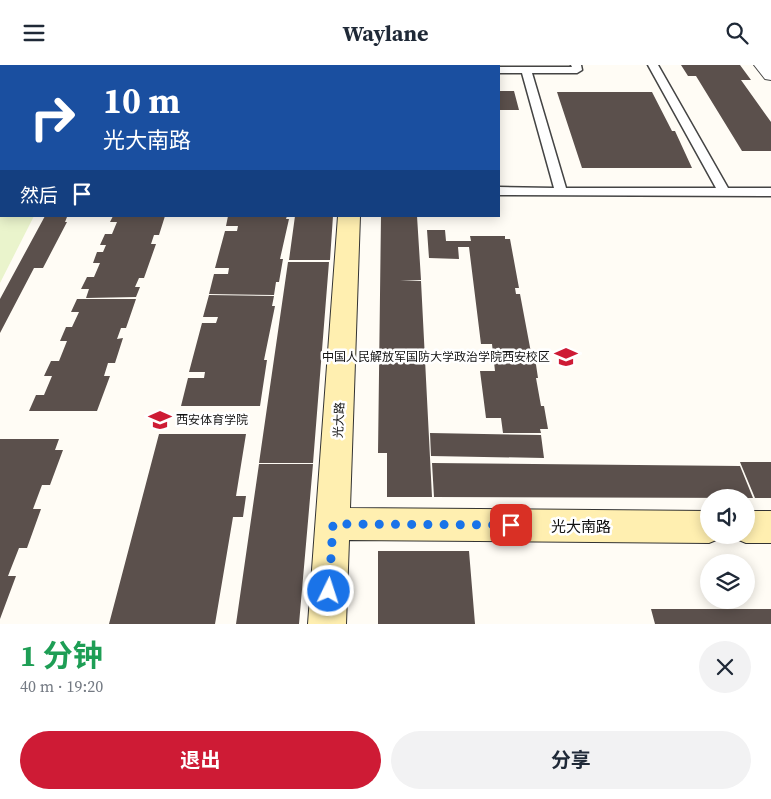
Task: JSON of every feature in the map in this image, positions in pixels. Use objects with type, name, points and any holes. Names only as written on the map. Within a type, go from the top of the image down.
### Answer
[{"type":"street","points":[[763,65],[771,75]]},
{"type":"street","name":"光大路","points":[[327,624],[349,217]]},
{"type":"street","name":"光大南路","points":[[333,524],[700,527]]},
{"type":"street","points":[[755,527],[771,527]]},
{"type":"lane","points":[[500,69],[577,70],[576,65]]},
{"type":"lane","points":[[653,65],[724,191]]},
{"type":"lane","points":[[526,70],[561,191]]},
{"type":"lane","points":[[500,191],[771,192]]},
{"type":"green space","points":[[0,217],[33,217],[0,283]]},
{"type":"building","points":[[681,65],[740,65],[751,80],[741,80],[771,122],[771,151],[742,151],[696,76],[688,76]]},
{"type":"building","points":[[500,91],[514,91],[519,110],[500,110]]},
{"type":"building","points":[[557,92],[652,92],[672,131],[675,131],[692,168],[582,168]]},
{"type":"building","points":[[44,217],[67,217],[65,222],[67,222],[43,268],[34,268],[0,333],[0,299]]},
{"type":"building","points":[[112,217],[165,217],[159,235],[154,235],[151,244],[156,244],[144,278],[139,278],[135,287],[140,287],[136,297],[86,298],[89,289],[81,289],[87,277],[94,277],[100,263],[93,263],[97,252],[103,252],[106,245],[100,245],[105,234],[112,234],[117,222],[110,222]]},
{"type":"building","points":[[228,217],[287,217],[286,219],[289,219],[280,259],[283,259],[279,282],[276,282],[274,295],[209,294],[214,274],[228,274],[229,268],[215,268],[225,231],[237,231],[238,226],[226,226]]},
{"type":"building","points":[[295,217],[333,217],[330,260],[289,260]]},
{"type":"building","points":[[381,217],[417,217],[421,280],[400,281],[421,281],[432,497],[387,497],[387,453],[378,453]]},
{"type":"building","points":[[427,230],[445,230],[446,241],[471,241],[470,236],[505,236],[505,239],[510,239],[519,288],[515,288],[516,294],[520,294],[532,358],[535,358],[541,406],[544,406],[548,429],[540,429],[541,433],[503,433],[501,418],[486,418],[480,371],[495,371],[492,344],[481,344],[469,247],[458,247],[459,259],[429,258]]},
{"type":"building","points":[[288,262],[329,262],[313,463],[259,463]]},
{"type":"building","points":[[209,295],[274,296],[272,306],[275,306],[264,360],[267,360],[260,406],[181,406],[188,378],[204,378],[205,372],[189,372],[202,323],[216,323],[218,317],[203,317]]},
{"type":"building","points":[[77,299],[136,299],[126,328],[121,328],[117,339],[123,338],[115,363],[108,363],[104,376],[110,376],[97,411],[29,411],[36,395],[44,395],[52,376],[44,376],[51,361],[59,361],[67,341],[60,341],[66,327],[72,327],[79,312],[71,312]]},
{"type":"building","points":[[430,433],[541,435],[544,458],[431,456]]},
{"type":"building","points":[[159,434],[246,434],[236,496],[246,496],[243,517],[233,517],[215,624],[109,624]]},
{"type":"building","points":[[0,439],[59,439],[55,450],[63,450],[50,485],[42,485],[33,509],[41,509],[27,548],[19,548],[8,576],[16,576],[0,619]]},
{"type":"building","points":[[740,462],[771,462],[771,498],[755,498],[755,489],[751,489]]},
{"type":"building","points":[[432,463],[740,466],[749,489],[700,489],[700,498],[434,497]]},
{"type":"building","points":[[259,464],[313,464],[299,624],[236,624]]},
{"type":"building","points":[[378,551],[469,551],[475,624],[378,624]]},
{"type":"building","points":[[651,609],[771,609],[771,624],[655,624]]},
{"type":"place","name":"中国人民解放军国防大学政治学院西安校区","points":[[566,357]]},
{"type":"place","name":"西安体育学院","points":[[160,420]]},
{"type":"route","points":[[329,591],[333,524],[511,525]]}]
